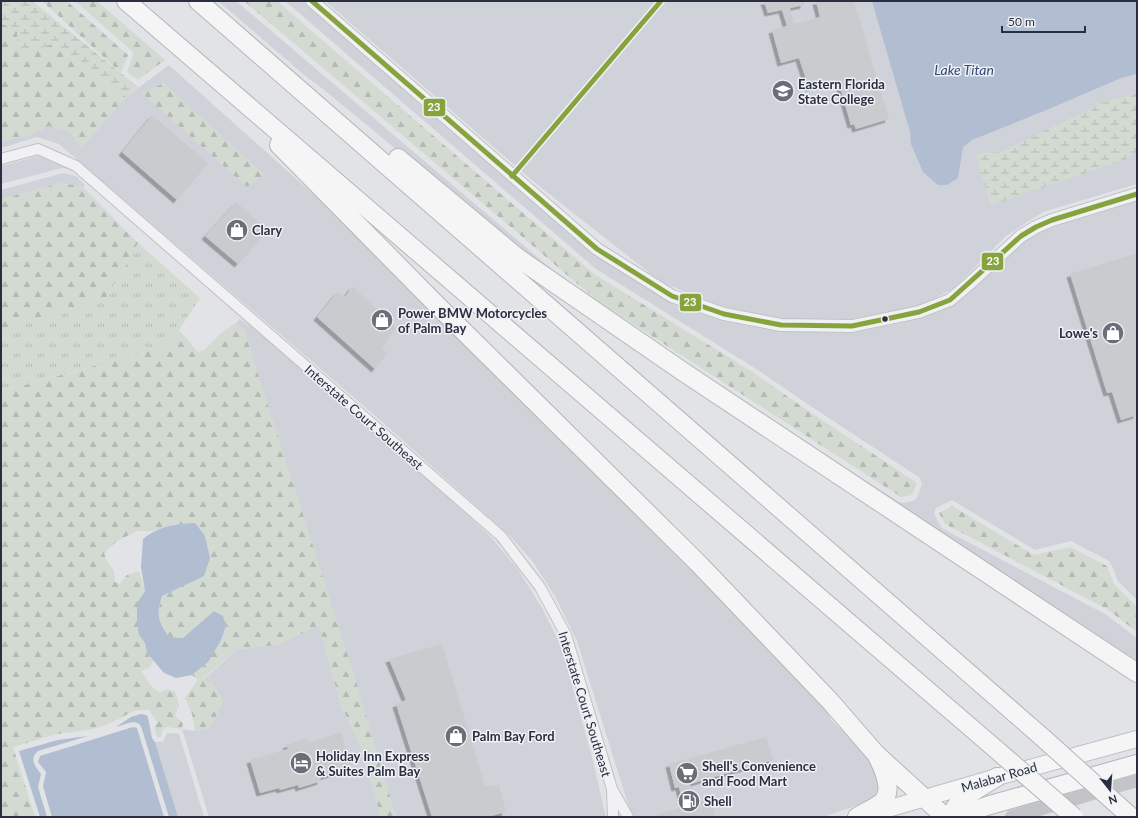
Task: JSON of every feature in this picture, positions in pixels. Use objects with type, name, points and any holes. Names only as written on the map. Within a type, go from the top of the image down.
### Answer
[{"type":"highway","points":[[126,1],[1074,817]]},
{"type":"highway","points":[[198,1],[1042,737],[1131,817]]},
{"type":"highway","points":[[263,57],[314,90],[518,258],[682,371],[1137,673]]},
{"type":"highway","points":[[245,103],[285,153],[692,557],[830,701],[876,754],[945,817]]},
{"type":"highway","points":[[858,817],[882,802],[888,791],[883,769],[876,754]]},
{"type":"highway","points":[[954,817],[990,805],[1137,764]]},
{"type":"highway","points":[[948,817],[961,799],[998,777]]},
{"type":"main road","name":"Malabar Road","points":[[862,817],[998,777],[1137,739]]},
{"type":"main road","points":[[1012,817],[1137,780]]},
{"type":"street","points":[[312,1],[597,249],[672,296],[724,314],[781,325],[852,326],[919,312],[950,300],[1021,236],[1036,227],[1052,220],[1137,194]]},
{"type":"street","name":"Interstate Court Southeast","points":[[1,159],[38,149],[76,166],[501,536],[540,587],[566,635],[612,790],[628,817]]},
{"type":"street","name":"Interstate Court Southeast","points":[[612,790],[613,817]]},
{"type":"shaded area","points":[[218,1],[236,1],[582,295],[521,252],[309,79]]},
{"type":"shaded area","points":[[285,1],[303,1],[594,254],[670,302],[723,320],[780,331],[853,333],[920,319],[952,306],[1025,241],[1039,233],[1137,201],[1137,600],[1118,581],[1109,561],[1071,541],[1035,550],[952,500],[936,508],[934,513],[943,529],[1105,614],[1137,638],[1137,662],[642,337],[899,502],[903,503],[913,501],[917,498],[922,484],[920,478],[753,367],[596,269]]},
{"type":"shaded area","name":"Eastern Florida State College","points":[[325,1],[1137,1],[1137,184],[1043,212],[1006,236],[953,289],[921,305],[851,319],[786,319],[731,311],[661,282],[534,182]]},
{"type":"shaded area","points":[[169,65],[322,202],[437,312],[823,702],[831,720],[869,757],[876,767],[880,788],[870,801],[823,817],[632,817],[577,641],[556,598],[533,562],[511,537],[380,420],[59,144],[37,137],[1,148],[1,142],[31,134],[49,126],[70,131],[81,148],[126,97]]},
{"type":"shaded area","points":[[38,156],[69,169],[62,168],[1,184],[1,166]]},
{"type":"shaded area","points":[[63,173],[76,176],[85,185],[83,187],[62,183],[1,199],[1,190]]},
{"type":"shaded area","points":[[240,319],[253,328],[445,494],[489,535],[517,568],[542,608],[558,640],[592,757],[606,817],[396,817],[244,330],[236,323]]},
{"type":"shaded area","points":[[319,625],[341,706],[363,753],[381,817],[209,817],[182,729],[195,731],[208,729],[218,713],[202,681],[238,649],[277,645]]},
{"type":"shaded area","points":[[167,733],[179,734],[204,817],[178,817],[155,742],[163,742]]},
{"type":"green space","points":[[1,1],[32,1],[138,87],[126,97],[53,44],[18,54],[17,31],[1,23]]},
{"type":"green space","points":[[42,1],[67,1],[128,55],[121,73]]},
{"type":"green space","points":[[75,1],[97,1],[165,60],[138,80],[127,72],[133,52]]},
{"type":"green space","points":[[244,1],[277,1],[594,274],[751,371],[917,483],[912,495],[901,497],[599,302]]},
{"type":"green space","points":[[1,23],[17,31],[53,44],[126,97],[81,148],[70,131],[49,126],[31,134],[1,142]]},
{"type":"green space","points":[[164,83],[265,175],[247,187],[142,93]]},
{"type":"green space","points":[[1137,93],[1137,152],[1127,159],[991,205],[975,154],[1000,152],[1105,102]]},
{"type":"green space","points":[[62,183],[83,187],[138,243],[106,298],[1,330],[1,199]]},
{"type":"green space","points":[[138,243],[200,298],[169,345],[1,392],[1,330],[106,298]]},
{"type":"green space","points":[[236,323],[244,330],[353,671],[396,817],[381,817],[363,753],[341,706],[319,625],[277,645],[238,649],[206,676],[202,680],[213,683],[223,701],[218,713],[208,729],[195,731],[192,714],[185,698],[198,680],[192,675],[208,662],[226,626],[223,616],[214,611],[183,638],[169,637],[162,627],[159,618],[159,608],[162,596],[204,575],[176,524],[153,531],[137,531],[117,541],[104,553],[107,561],[114,571],[115,582],[120,584],[127,575],[139,571],[145,591],[137,603],[139,635],[145,643],[147,653],[153,661],[150,667],[141,671],[151,686],[160,693],[167,689],[175,691],[179,704],[175,716],[183,723],[182,729],[167,727],[163,729],[161,737],[157,737],[154,727],[158,723],[149,710],[138,710],[106,725],[52,735],[13,747],[35,817],[1,817],[1,392],[169,345],[179,330],[198,352],[204,350],[221,333]]},
{"type":"green space","points":[[952,506],[1034,555],[1070,547],[1107,566],[1114,584],[1137,607],[1137,632],[1107,609],[945,524],[939,513]]},
{"type":"water","name":"Lake Titan","points":[[872,1],[1137,1],[1137,74],[1121,78],[972,140],[963,147],[958,178],[947,185],[938,185],[923,172],[911,144],[910,132]]},
{"type":"water","points":[[195,523],[205,536],[210,558],[204,576],[162,596],[159,608],[160,622],[169,637],[183,638],[214,611],[223,616],[226,626],[221,640],[208,662],[192,675],[176,678],[164,673],[147,653],[145,643],[139,635],[137,623],[137,603],[145,591],[141,567],[143,539],[161,528]]},
{"type":"water","points":[[141,714],[148,717],[152,738],[155,742],[178,817],[169,817],[141,726],[136,722],[133,722],[116,727],[131,717]]},
{"type":"water","points":[[133,727],[137,728],[164,817],[52,817],[43,786],[46,772],[38,762],[40,756]]},
{"type":"water","points":[[88,736],[38,751],[35,754],[33,760],[41,774],[38,787],[47,817],[40,817],[19,751],[58,740]]},
{"type":"building","points":[[764,1],[804,1],[804,5],[790,8],[794,24],[820,17],[816,1],[854,1],[889,119],[856,129],[854,124],[851,125],[838,80],[809,88],[799,58],[781,63],[772,30],[787,26],[782,10],[768,13]]},
{"type":"building","points":[[152,115],[208,163],[177,200],[122,152]]},
{"type":"building","points":[[236,202],[268,230],[238,264],[205,236]]},
{"type":"building","name":"Lowe's","points":[[1137,253],[1137,415],[1121,420],[1112,392],[1107,393],[1070,274]]},
{"type":"building","points":[[352,286],[396,327],[382,348],[387,353],[375,369],[317,317],[337,292],[345,297]]},
{"type":"building","points":[[442,644],[485,786],[499,785],[506,812],[487,817],[432,817],[396,704],[406,700],[389,659]]},
{"type":"building","name":"Holiday Inn Express & Suites Palm Bay","points":[[341,732],[351,765],[337,769],[338,772],[320,778],[321,781],[299,788],[298,785],[260,793],[250,760],[288,749],[286,745],[307,738],[309,743]]},
{"type":"building","points":[[766,737],[773,760],[690,784],[695,803],[711,799],[715,815],[707,817],[657,817],[657,814],[684,807],[679,787],[675,788],[669,764]]},
{"type":"transit line","name":"23","points":[[312,1],[597,249],[672,296],[724,314],[781,325],[852,326],[919,312],[950,300],[1021,236],[1036,227],[1052,220],[1137,194]]},
{"type":"transit line","name":"23","points":[[512,176],[661,1]]},
{"type":"place","name":"Eastern Florida State College","points":[[783,91]]},
{"type":"place","name":"Clary","points":[[237,230]]},
{"type":"place","name":"Power BMW Motorcycles of Palm Bay","points":[[382,320]]},
{"type":"place","name":"Lowe's","points":[[1113,333]]},
{"type":"place","name":"Palm Bay Ford","points":[[456,736]]},
{"type":"place","name":"Holiday Inn Express & Suites Palm Bay","points":[[301,763]]},
{"type":"place","name":"Shell's Convenience and Food Mart","points":[[687,773]]},
{"type":"place","name":"Shell","points":[[689,801]]}]
